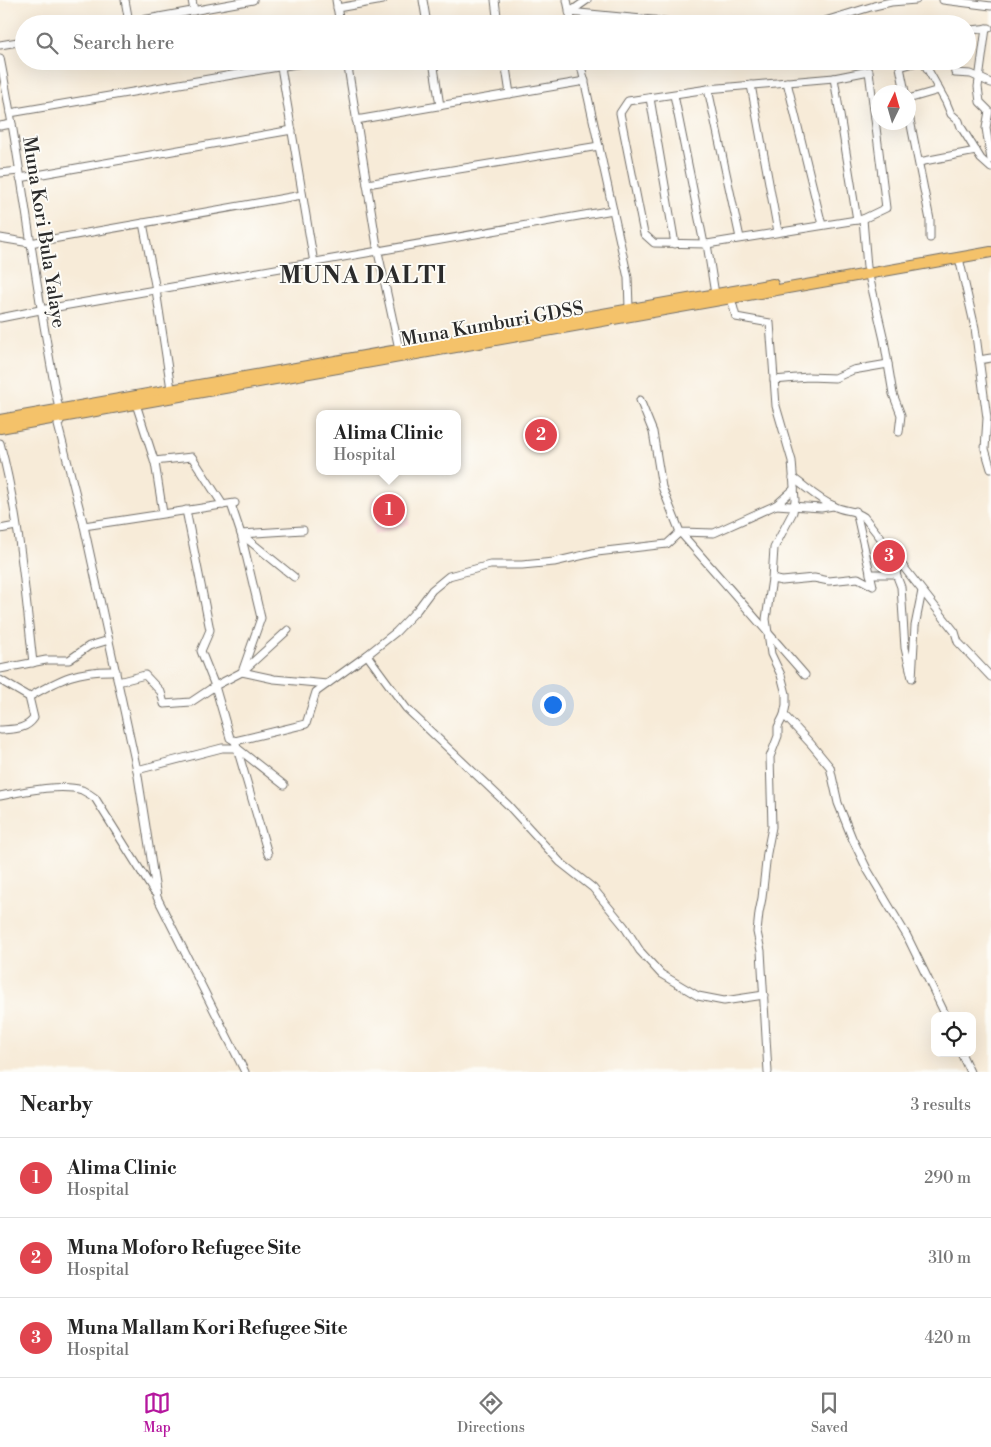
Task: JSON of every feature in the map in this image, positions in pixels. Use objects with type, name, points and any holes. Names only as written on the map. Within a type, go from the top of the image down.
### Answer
[{"type":"highway","name":"Muna Kumburi GDSS","points":[[0,420],[136,404],[731,298],[991,246]]},
{"type":"highway","name":"Muna Kumburi GDSS","points":[[0,428],[60,413],[171,390],[629,308],[991,252]]},
{"type":"street","points":[[125,0],[128,15]]},
{"type":"street","points":[[192,0],[194,11]]},
{"type":"street","points":[[170,15],[253,0]]},
{"type":"street","points":[[337,4],[383,0]]},
{"type":"street","points":[[423,0],[426,15]]},
{"type":"street","points":[[494,0],[496,15]]},
{"type":"street","points":[[567,0],[570,15]]},
{"type":"street","points":[[569,12],[581,0]]},
{"type":"street","points":[[569,12],[588,0]]},
{"type":"street","points":[[844,15],[892,2],[916,0]]},
{"type":"street","points":[[943,0],[991,6]]},
{"type":"street","points":[[569,12],[600,15]]},
{"type":"street","points":[[976,30],[989,28],[979,77],[980,102],[990,108],[986,128],[991,155],[981,159]]},
{"type":"street","points":[[0,45],[15,42]]},
{"type":"street","name":"Muna Kori Bula Yalaye","points":[[0,58],[12,124],[40,310],[60,413],[58,425],[84,526],[137,770],[157,896]]},
{"type":"street","points":[[10,113],[263,70]]},
{"type":"street","points":[[282,70],[314,263]]},
{"type":"street","points":[[348,70],[378,252],[399,350]]},
{"type":"street","points":[[434,70],[440,106]]},
{"type":"street","points":[[506,70],[510,94]]},
{"type":"street","points":[[582,70],[628,278],[629,308]]},
{"type":"street","points":[[901,70],[904,85]]},
{"type":"street","points":[[927,70],[951,114],[959,121],[981,159],[991,168]]},
{"type":"street","points":[[955,70],[956,73],[971,74],[991,83]]},
{"type":"street","points":[[869,71],[886,208],[860,219],[706,244],[654,243],[644,234],[620,113],[628,101],[751,85],[834,78],[869,71]]},
{"type":"street","points":[[834,78],[868,270],[884,340],[893,394],[901,415],[899,432]]},
{"type":"street","points":[[356,120],[585,81]]},
{"type":"street","points":[[787,82],[822,225]]},
{"type":"street","points":[[751,85],[778,232]]},
{"type":"street","points":[[708,90],[740,238]]},
{"type":"street","points":[[916,97],[939,90]]},
{"type":"street","points":[[674,94],[715,294]]},
{"type":"street","points":[[650,98],[675,244]]},
{"type":"street","points":[[0,126],[12,124]]},
{"type":"street","points":[[0,174],[20,175],[292,130]]},
{"type":"street","points":[[912,130],[930,220],[930,238]]},
{"type":"street","points":[[367,184],[599,146]]},
{"type":"street","points":[[919,162],[976,151]]},
{"type":"street","points":[[0,238],[30,243],[302,196]]},
{"type":"street","points":[[0,318],[613,210]]},
{"type":"street","points":[[143,223],[156,290],[171,390]]},
{"type":"street","points":[[959,258],[975,328],[978,360],[989,417],[986,450],[991,469]]},
{"type":"street","points":[[731,298],[736,317],[770,323],[776,406],[792,461],[794,489],[793,512],[774,548],[766,619],[771,654],[781,675],[786,694],[784,715],[778,727],[778,736],[770,757],[772,827],[758,922],[768,1072]]},
{"type":"street","points":[[978,360],[991,358]]},
{"type":"street","points":[[774,380],[834,378],[853,370],[888,364]]},
{"type":"street","points":[[640,400],[654,432],[662,487],[680,532],[806,675]]},
{"type":"street","points":[[136,404],[154,461],[163,513]]},
{"type":"street","points":[[0,443],[7,469],[16,526],[33,663]]},
{"type":"street","points":[[154,461],[192,457],[223,505]]},
{"type":"street","points":[[793,478],[833,506],[845,510],[856,510],[864,517],[955,632],[958,642],[991,677]]},
{"type":"street","points":[[137,770],[236,745],[306,724],[316,692],[396,632],[417,610],[432,590],[449,576],[490,565],[554,562],[597,552],[667,544],[680,532],[714,532],[776,504],[794,489]]},
{"type":"street","points":[[84,526],[233,503],[261,618],[242,672]]},
{"type":"street","points":[[776,504],[821,508],[833,506]]},
{"type":"street","points":[[186,510],[210,630],[201,651],[215,686],[230,738],[284,786]]},
{"type":"street","points":[[772,579],[782,581],[814,578],[828,581],[858,578],[873,586],[856,510]]},
{"type":"street","points":[[0,529],[16,526]]},
{"type":"street","points":[[241,534],[303,530]]},
{"type":"street","points":[[241,534],[294,577]]},
{"type":"street","points":[[899,562],[896,574],[901,587],[905,648],[912,678],[915,626],[922,591]]},
{"type":"street","points":[[870,574],[896,574]]},
{"type":"street","points":[[118,682],[145,675],[161,692],[164,704],[191,702],[215,686],[242,672],[288,630]]},
{"type":"street","points":[[0,669],[58,659],[70,660],[88,646],[109,640]]},
{"type":"street","points":[[367,655],[406,708],[508,806],[560,862],[593,888],[624,926],[640,951],[660,974],[698,996],[724,1001],[764,995]]},
{"type":"street","points":[[29,697],[62,678],[83,672],[116,671]]},
{"type":"street","points":[[242,672],[274,679],[327,684]]},
{"type":"street","points":[[0,680],[29,697],[34,718],[30,725],[0,730]]},
{"type":"street","points":[[784,715],[830,767],[838,803],[852,838],[867,869],[907,936],[944,1012]]},
{"type":"street","points":[[236,745],[268,854]]},
{"type":"street","points":[[0,796],[37,790],[72,788],[82,790],[95,798],[157,896],[246,1072]]},
{"type":"street","points":[[963,1057],[970,1072]]},
{"type":"shaded area","points":[[402,491],[410,524],[374,535],[371,497]]},
{"type":"place","name":"Muna Moforo Refugee Site","points":[[541,435]]},
{"type":"place","name":"Alima Clinic","points":[[389,510]]},
{"type":"place","name":"Muna Mallam Kori Refugee Site","points":[[889,556]]},
{"type":"district","name":"MUNA DALTI","points":[[363,275]]}]
